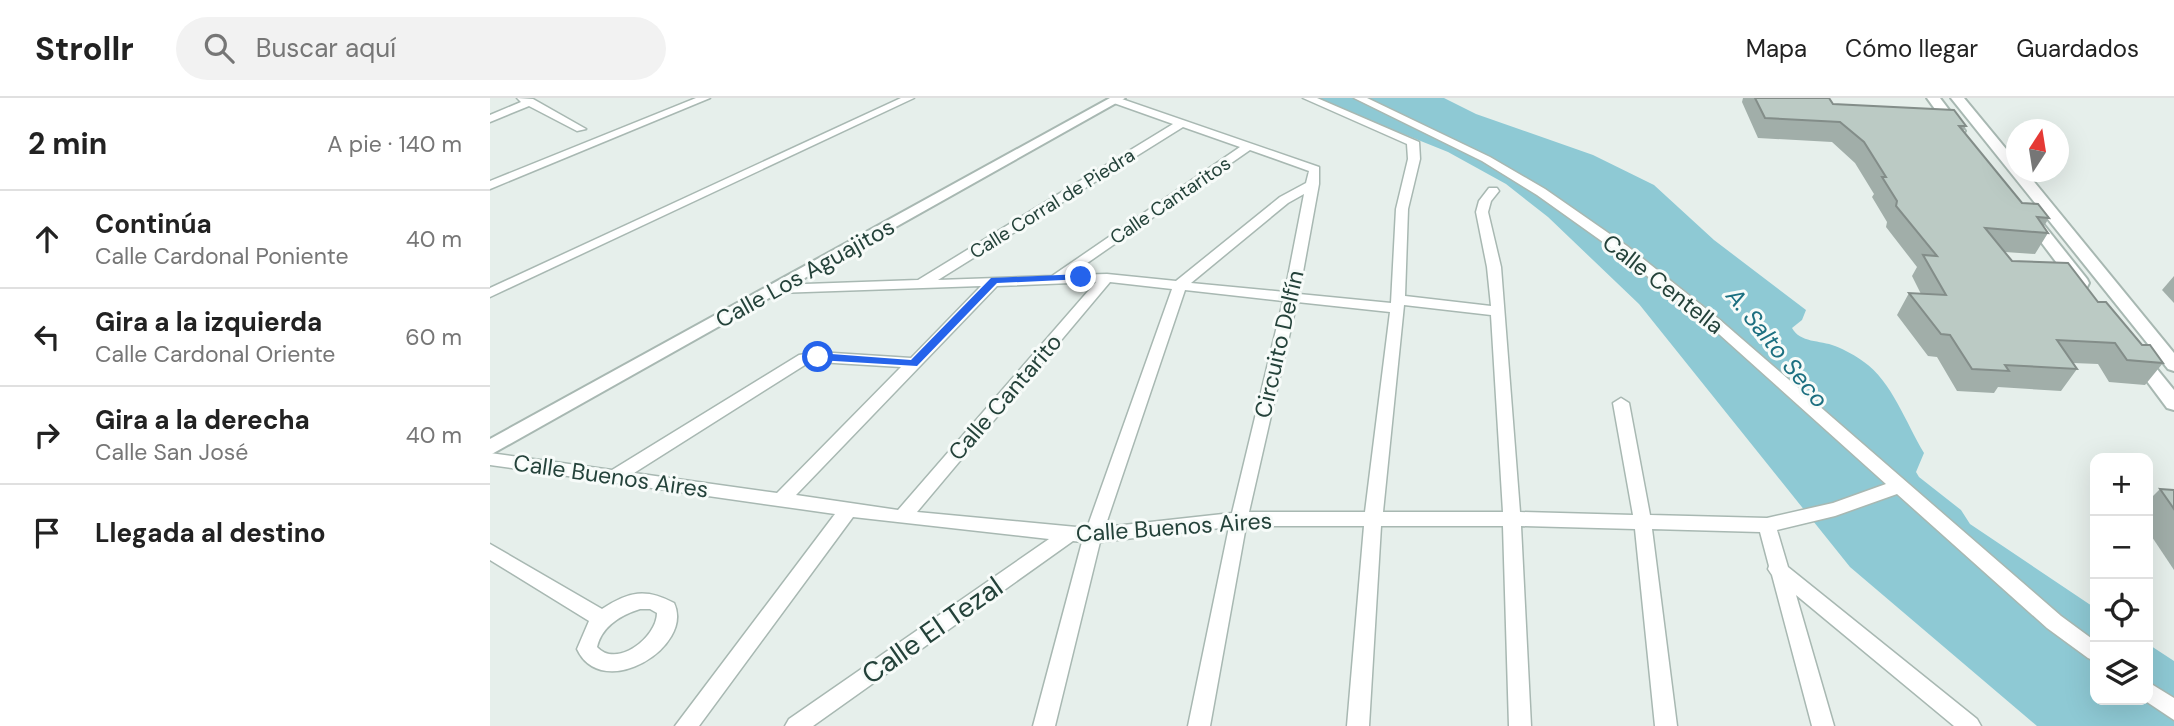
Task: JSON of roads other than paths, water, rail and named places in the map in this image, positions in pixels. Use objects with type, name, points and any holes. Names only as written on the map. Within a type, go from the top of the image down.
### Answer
[{"type":"street","points":[[490,186],[688,100],[705,98]]},
{"type":"street","points":[[490,293],[909,98]]},
{"type":"street","points":[[1308,98],[1413,142],[1414,159],[1402,209],[1397,304],[1373,519],[1358,726]]},
{"type":"street","name":"Calle Centella","points":[[1359,98],[1486,159],[1541,192],[1622,249],[1715,323],[2054,622],[2090,648]]},
{"type":"street","points":[[1933,98],[1970,145]]},
{"type":"street","points":[[1957,98],[2006,157]]},
{"type":"street","points":[[1042,723],[1093,536],[1180,285],[1284,200],[1313,184],[1315,169],[1117,99]]},
{"type":"street","name":"Calle Los Aguajitos","points":[[490,448],[1117,99]]},
{"type":"street","points":[[490,120],[519,108],[525,100],[581,130]]},
{"type":"street","name":"Calle Corral de Piedra","points":[[922,283],[1182,123]]},
{"type":"street","name":"Calle Cantaritos","points":[[1057,278],[1249,146]]},
{"type":"street","points":[[2027,182],[2174,365]]},
{"type":"street","name":"Circuito Delfín","points":[[1199,726],[1239,519],[1291,297],[1313,184]]},
{"type":"street","points":[[1493,191],[1485,201],[1482,212],[1494,267],[1498,312],[1512,519],[1520,726]]},
{"type":"street","points":[[2021,205],[2095,301]]},
{"type":"street","points":[[777,289],[1107,278],[1291,297],[1498,312]]},
{"type":"street","name":"Calle Cantarito","points":[[902,517],[1107,278]]},
{"type":"street","points":[[782,500],[995,280]]},
{"type":"street","points":[[2128,343],[2174,403]]},
{"type":"street","points":[[614,477],[804,359],[818,357],[914,363]]},
{"type":"street","points":[[1621,403],[1643,524],[1666,726]]},
{"type":"street","name":"Calle Buenos Aires","points":[[490,459],[902,517],[1093,536],[1239,519],[1512,519],[1767,525],[1835,509],[1899,486]]},
{"type":"street","points":[[686,726],[849,509]]},
{"type":"street","points":[[1767,525],[1777,569],[1823,726]]},
{"type":"street","name":"Calle El Tezal","points":[[796,726],[1068,535]]},
{"type":"street","points":[[490,551],[603,619]]},
{"type":"street","points":[[1777,569],[1970,726]]},
{"type":"street","points":[[2153,695],[2174,710]]},
{"type":"water","name":"A. Salto Seco","points":[[1314,98],[1444,98],[1476,114],[1593,155],[1654,185],[1714,240],[1806,310],[1802,320],[1792,328],[1796,333],[1805,339],[1843,349],[1874,370],[1898,404],[1924,453],[1916,472],[1919,477],[1961,510],[1970,524],[2090,605],[2090,705],[2153,705],[2153,647],[2174,661],[2174,726],[2037,726],[1850,567],[1639,304],[1548,217],[1506,184],[1448,152]]}]
